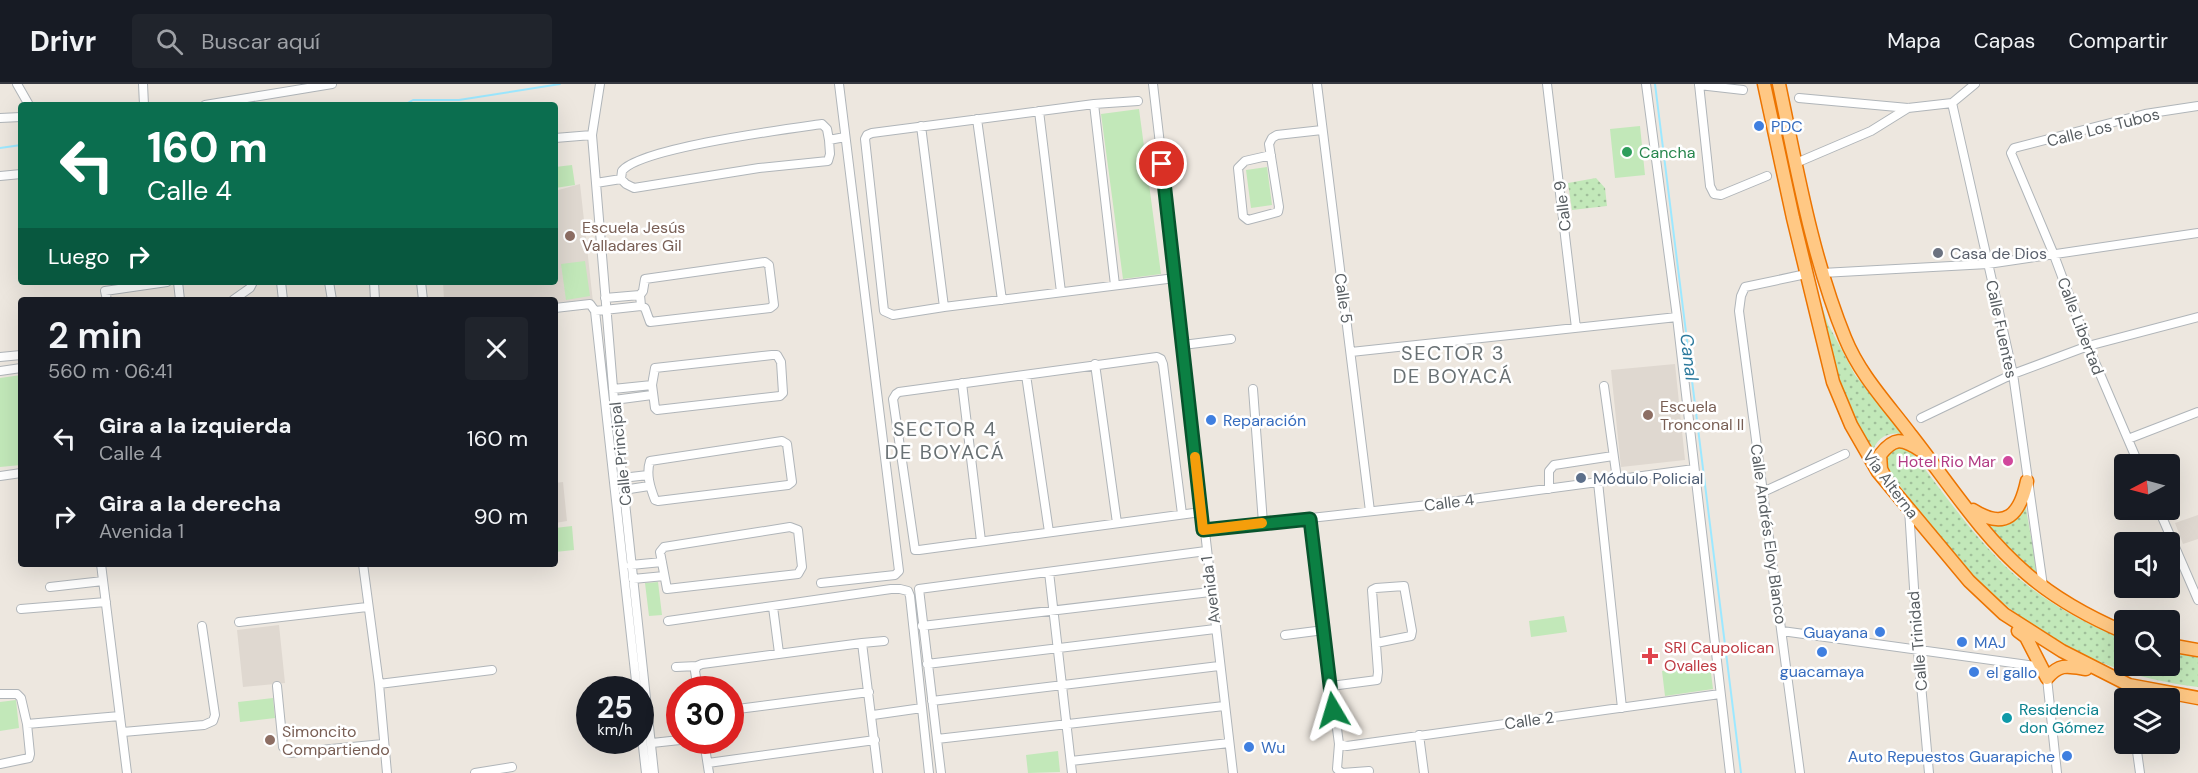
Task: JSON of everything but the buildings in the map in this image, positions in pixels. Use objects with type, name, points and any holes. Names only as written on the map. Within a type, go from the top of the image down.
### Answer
[{"type":"highway","name":"Vía Alterna","points":[[1764,84],[1806,274],[1833,382],[1866,453],[1969,581],[2004,614],[2062,651],[2129,685],[2198,698]]},
{"type":"highway","points":[[1779,84],[1822,273],[1845,338],[1866,377],[1964,503],[2007,554],[2043,586],[2089,616],[2114,627]]},
{"type":"highway","points":[[1888,483],[1881,469],[1880,454],[1888,444],[1898,440],[1909,443],[1926,454]]},
{"type":"highway","points":[[1964,503],[1983,516],[1996,519],[2008,518],[2023,501],[2027,482]]},
{"type":"highway","points":[[2004,614],[2012,625],[2026,637],[2044,672],[2068,665],[2106,672]]},
{"type":"highway","points":[[2180,647],[2198,650]]},
{"type":"street","points":[[17,84],[27,102]]},
{"type":"street","points":[[143,84],[144,102]]},
{"type":"street","points":[[223,102],[332,84]]},
{"type":"street","name":"Calle Principal","points":[[600,84],[592,135],[614,400],[644,676]]},
{"type":"street","points":[[821,583],[895,575],[898,571],[845,137],[841,84]]},
{"type":"street","name":"Avenida 1","points":[[1153,84],[1210,592],[1233,773]]},
{"type":"street","name":"Calle 5","points":[[1317,84],[1370,511]]},
{"type":"street","name":"Calle 9","points":[[1547,84],[1576,328]]},
{"type":"street","points":[[1646,84],[1677,317],[1730,773]]},
{"type":"street","points":[[1743,90],[1699,84],[1710,186],[1714,194],[1721,195],[1767,176]]},
{"type":"street","points":[[1799,98],[1908,108],[1952,102],[1975,84]]},
{"type":"street","points":[[1138,100],[872,133],[865,139],[884,311],[893,315],[1175,278]]},
{"type":"street","name":"Calle Fuentes","points":[[1952,102],[2013,374],[2043,586]]},
{"type":"street","points":[[1094,104],[1115,285]]},
{"type":"street","name":"Calle Los Tubos","points":[[2011,153],[2014,148],[2145,114],[2198,106]]},
{"type":"street","points":[[1796,164],[1871,131],[1908,108]]},
{"type":"street","points":[[1039,111],[1061,292]]},
{"type":"street","points":[[0,118],[18,117]]},
{"type":"street","points":[[977,119],[1002,300]]},
{"type":"street","points":[[822,124],[827,129],[830,154],[828,161],[759,168],[634,188],[621,179],[622,171],[630,164],[668,150],[822,124]]},
{"type":"street","points":[[921,126],[944,307]]},
{"type":"street","points":[[1271,155],[1245,161],[1238,168],[1243,216],[1248,220],[1278,212],[1271,155],[1269,144],[1277,135],[1322,130]]},
{"type":"street","points":[[558,138],[592,135]]},
{"type":"street","points":[[829,140],[845,137]]},
{"type":"street","name":"Calle Libertad","points":[[2011,153],[2012,161],[2054,255],[2088,346],[2134,454]]},
{"type":"street","points":[[0,176],[18,174]]},
{"type":"street","points":[[596,183],[621,179]]},
{"type":"street","points":[[1822,273],[1988,264],[2198,233]]},
{"type":"street","points":[[595,311],[641,306],[645,308],[650,322],[770,308],[774,305],[769,265],[765,262],[645,279],[640,295],[641,306]]},
{"type":"street","name":"Calle Andrés Eloy Blanco","points":[[1800,773],[1739,311],[1745,287],[1806,274]]},
{"type":"street","points":[[106,297],[105,291],[146,285]]},
{"type":"street","points":[[238,297],[252,285]]},
{"type":"street","points":[[605,298],[640,295]]},
{"type":"street","points":[[558,308],[590,304],[595,311],[635,676]]},
{"type":"street","points":[[1351,352],[1677,317]]},
{"type":"street","points":[[1921,418],[2013,374],[2088,346],[2198,317]]},
{"type":"street","points":[[1183,345],[1231,339]]},
{"type":"street","points":[[0,357],[18,355]]},
{"type":"street","points":[[772,355],[777,355],[781,363],[783,393],[780,396],[657,410],[652,395],[655,368],[772,355]]},
{"type":"street","points":[[1182,514],[1161,359],[1151,357],[1095,364],[899,392],[893,399],[915,549],[1201,512]]},
{"type":"street","points":[[1095,364],[1117,523]]},
{"type":"street","points":[[0,370],[18,368]]},
{"type":"street","points":[[1026,375],[1049,532]]},
{"type":"street","points":[[962,383],[981,541]]},
{"type":"street","points":[[613,389],[652,386]]},
{"type":"street","points":[[1604,386],[1617,479]]},
{"type":"street","points":[[1253,388],[1263,523]]},
{"type":"street","points":[[614,400],[652,395]]},
{"type":"street","points":[[2128,439],[2198,412]]},
{"type":"street","points":[[782,441],[787,444],[792,482],[788,485],[658,501],[655,500],[648,475],[650,461],[782,441]]},
{"type":"street","points":[[1763,492],[1845,454]]},
{"type":"street","points":[[1549,489],[1549,471],[1554,465],[1613,456]]},
{"type":"street","name":"Calle 4","points":[[1203,530],[1549,489],[1694,468]]},
{"type":"street","points":[[0,476],[18,473]]},
{"type":"street","points":[[622,478],[648,475]]},
{"type":"street","points":[[1598,482],[1622,708]]},
{"type":"street","points":[[623,490],[650,486]]},
{"type":"street","name":"Calle Trinidad","points":[[1909,508],[1929,773]]},
{"type":"street","points":[[1310,519],[1339,744],[1337,769],[1342,773],[1369,771]]},
{"type":"street","points":[[2163,520],[2198,600]]},
{"type":"street","points":[[789,527],[796,527],[798,530],[802,567],[798,574],[668,590],[664,576],[660,552],[664,547],[789,527]]},
{"type":"street","points":[[941,773],[922,626],[920,590],[1206,551]]},
{"type":"street","points":[[631,565],[662,562]]},
{"type":"street","points":[[101,567],[127,773]]},
{"type":"street","points":[[363,567],[379,684],[387,773]]},
{"type":"street","points":[[1049,572],[1072,773]]},
{"type":"street","points":[[633,579],[664,576]]},
{"type":"street","points":[[50,587],[103,581]]},
{"type":"street","points":[[1330,686],[1377,680],[1372,590],[1404,586],[1413,631],[1411,636],[1376,643]]},
{"type":"street","points":[[668,621],[773,608],[891,589],[908,591],[929,773]]},
{"type":"street","points":[[922,626],[1210,592]]},
{"type":"street","points":[[21,609],[106,602]]},
{"type":"street","points":[[239,621],[367,607]]},
{"type":"street","points":[[773,608],[779,653]]},
{"type":"street","points":[[123,732],[204,725],[213,721],[215,715],[202,626]]},
{"type":"street","points":[[927,664],[1215,629]]},
{"type":"street","points":[[1285,634],[1324,630]]},
{"type":"street","points":[[1782,631],[2044,672],[2057,773]]},
{"type":"street","points":[[676,668],[884,641]]},
{"type":"street","points":[[862,643],[873,716],[878,773]]},
{"type":"street","points":[[696,676],[697,666]]},
{"type":"street","points":[[932,701],[1219,666]]},
{"type":"street","points":[[379,684],[492,670]]},
{"type":"street","points":[[277,686],[283,747],[289,753],[383,744]]},
{"type":"street","points":[[744,708],[869,692]]},
{"type":"street","points":[[0,694],[17,694],[21,698],[30,754],[29,758],[0,764]]},
{"type":"street","name":"Calle 2","points":[[1339,744],[1347,746],[1720,694]]},
{"type":"street","points":[[937,740],[1224,706]]},
{"type":"street","points":[[873,716],[922,708]]},
{"type":"street","points":[[27,724],[120,716]]},
{"type":"street","points":[[1419,735],[1424,773]]},
{"type":"street","points":[[708,763],[875,740]]},
{"type":"street","points":[[1071,761],[1229,743]]},
{"type":"street","points":[[644,754],[646,773]]},
{"type":"street","name":"Calle Principal","points":[[653,754],[654,773]]},
{"type":"street","points":[[706,754],[709,773]]},
{"type":"street","points":[[2137,754],[2140,773]]},
{"type":"street","points":[[475,773],[512,767]]},
{"type":"shaded area","name":"Escuela Jesús Valladares Gil","points":[[580,184],[593,302],[558,305],[558,297],[444,297],[443,285],[558,285],[558,190]]},
{"type":"shaded area","name":"Escuela Tronconal II","points":[[1675,364],[1685,460],[1621,467],[1611,370]]},
{"type":"shaded area","points":[[563,482],[567,521],[558,522],[558,483]]},
{"type":"shaded area","points":[[2198,515],[2198,539],[2183,544],[2175,523]]},
{"type":"shaded area","points":[[279,625],[285,683],[243,687],[237,630]]},
{"type":"green space","points":[[1139,109],[1161,274],[1123,279],[1101,114]]},
{"type":"green space","name":"Cancha","points":[[1640,126],[1645,175],[1615,178],[1610,129]]},
{"type":"green space","points":[[572,165],[575,185],[558,188],[558,167]]},
{"type":"green space","points":[[1267,167],[1272,205],[1251,208],[1246,170]]},
{"type":"green space","points":[[1596,178],[1605,188],[1607,206],[1572,210],[1568,183]]},
{"type":"green space","points":[[585,261],[590,296],[566,300],[561,264]]},
{"type":"green space","points":[[1817,291],[1828,324],[1855,375],[1903,434],[1897,433],[1883,437],[1876,444],[1872,454],[1842,395]]},
{"type":"green space","points":[[18,375],[18,465],[0,467],[0,378]]},
{"type":"green space","points":[[1904,447],[1910,450],[1974,532],[2017,577],[2041,596],[2114,635],[2114,667],[2072,649],[2044,633],[1991,593],[1956,557],[1884,466],[1884,460],[1891,448]]},
{"type":"green space","points":[[2025,503],[2038,577],[2013,554],[1987,523]]},
{"type":"green space","points":[[572,526],[574,550],[558,552],[558,528]]},
{"type":"green space","points":[[658,582],[662,615],[649,616],[645,583]]},
{"type":"green space","points":[[1564,616],[1567,632],[1531,637],[1529,621]]},
{"type":"green space","points":[[2180,655],[2198,657],[2198,687],[2141,676],[2180,676]]},
{"type":"green space","points":[[1710,665],[1713,689],[1665,696],[1662,671]]},
{"type":"green space","points":[[273,698],[275,718],[240,722],[238,702]]},
{"type":"green space","points":[[16,700],[19,728],[0,731],[0,702]]},
{"type":"green space","points":[[1058,751],[1060,772],[1028,773],[1026,755]]},
{"type":"waterway","points":[[409,102],[413,100],[459,100],[560,84]]},
{"type":"waterway","name":"Canal","points":[[1655,84],[1741,773]]},
{"type":"waterway","points":[[0,148],[18,145]]},
{"type":"slow traffic","points":[[1195,457],[1203,530],[1262,523]]},
{"type":"place","name":"PDC","points":[[1759,126]]},
{"type":"place","name":"Cancha","points":[[1627,152]]},
{"type":"place","name":"Escuela Jesús Valladares Gil","points":[[570,236]]},
{"type":"place","name":"Casa de Dios","points":[[1938,253]]},
{"type":"place","name":"Escuela Tronconal II","points":[[1648,415]]},
{"type":"place","name":"Reparación","points":[[1211,420]]},
{"type":"place","name":"Hotel Rio Mar","points":[[2008,461]]},
{"type":"place","name":"Módulo Policial","points":[[1581,478]]},
{"type":"place","name":"Guayana","points":[[1880,632]]},
{"type":"place","name":"MAJ","points":[[1962,642]]},
{"type":"place","name":"guacamaya","points":[[1822,652]]},
{"type":"place","name":"SRI Caupolican Ovalles","points":[[1650,656]]},
{"type":"place","name":"el gallo","points":[[1974,672]]},
{"type":"place","name":"Residencia don Gómez","points":[[2007,718]]},
{"type":"place","name":"Simoncito Compartiendo","points":[[270,740]]},
{"type":"place","name":"Wu","points":[[1249,747]]},
{"type":"place","name":"Auto Repuestos Guarapiche","points":[[2067,756]]},
{"type":"district","name":"SECTOR 3 DE BOYACÁ","points":[[1453,364]]},
{"type":"district","name":"SECTOR 4 DE BOYACÁ","points":[[945,440]]},
{"type":"route","points":[[1162,164],[1203,530],[1310,519],[1333,710]]}]
